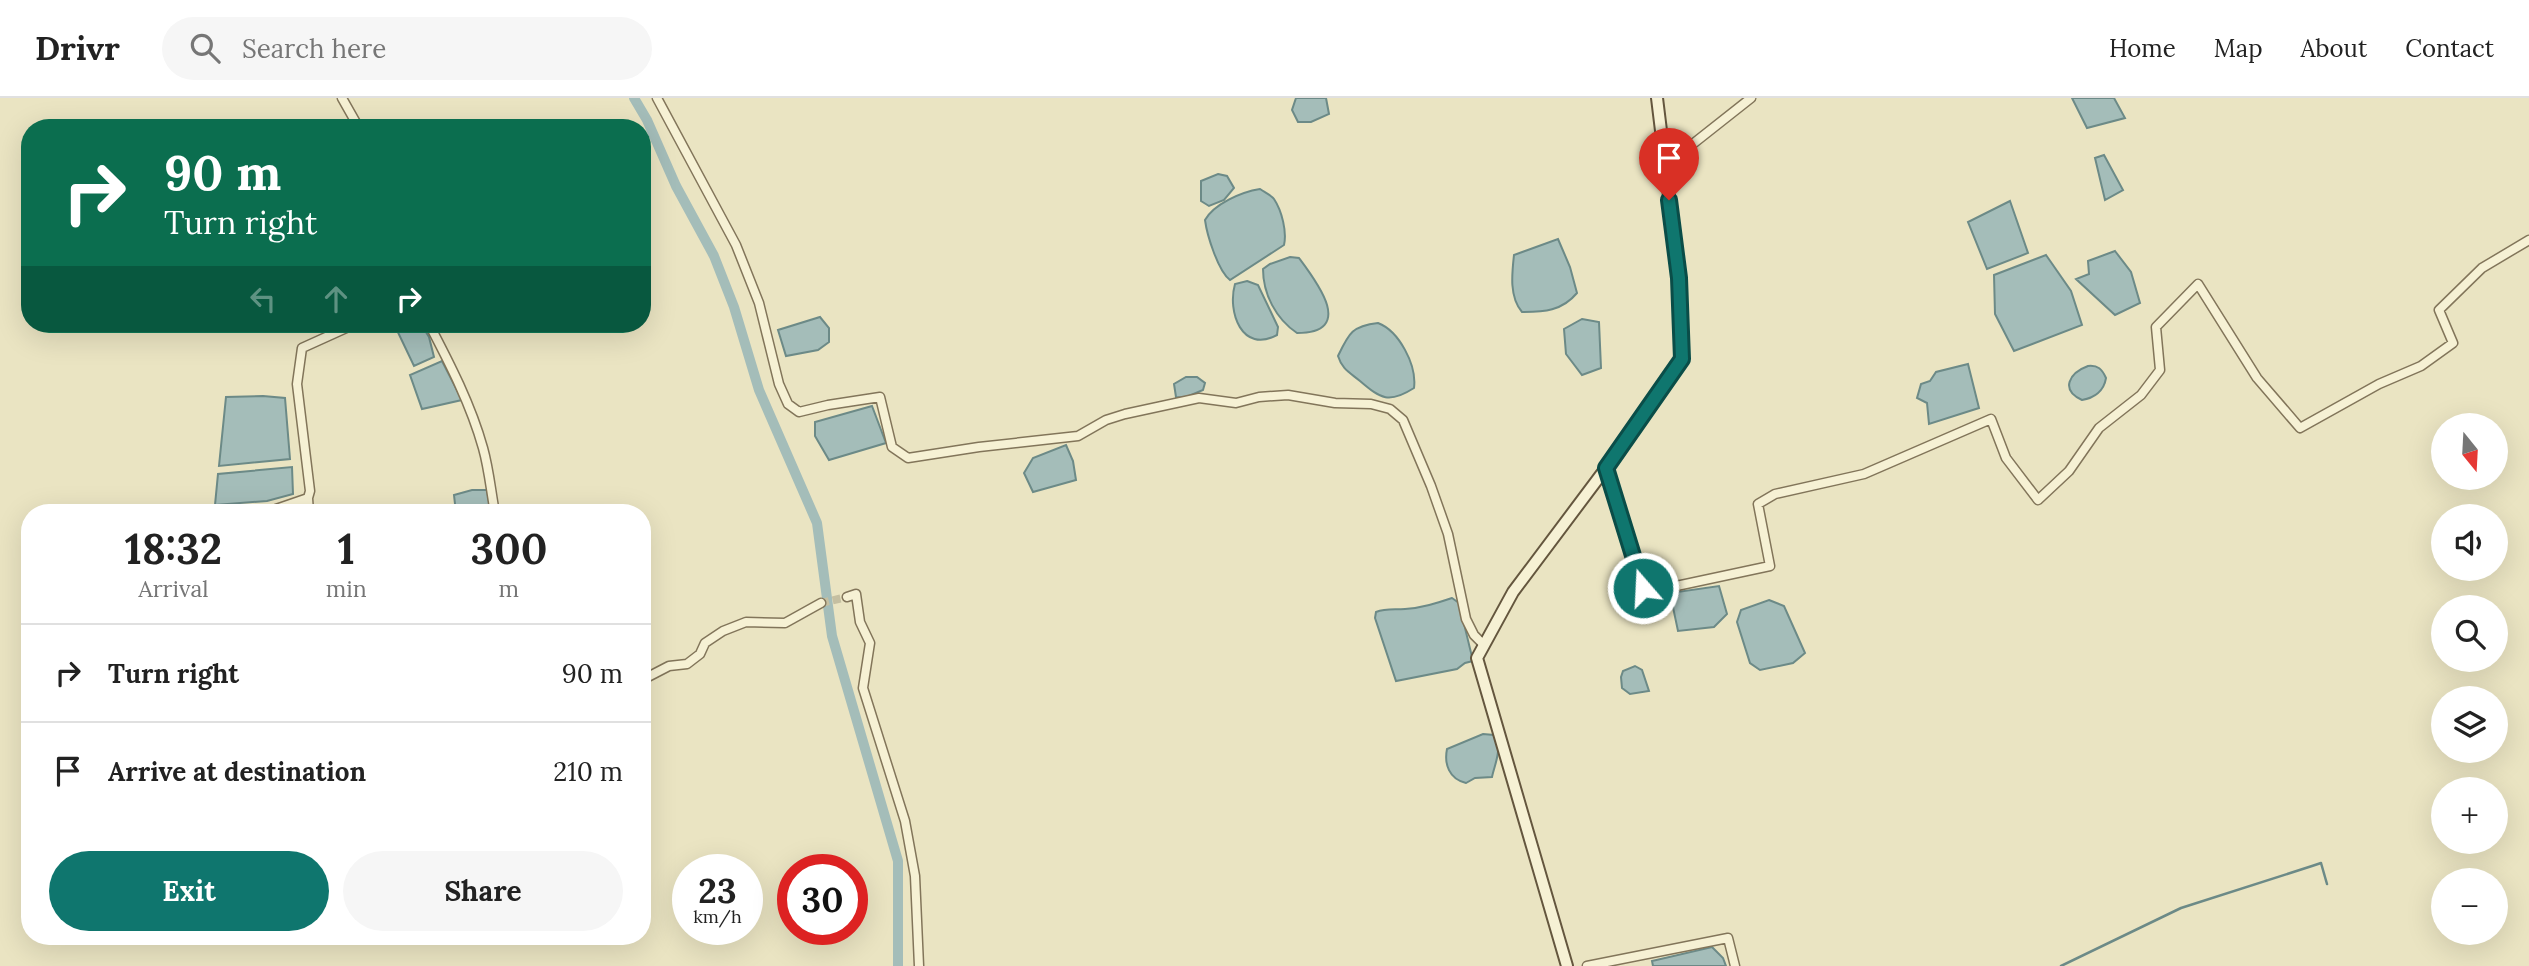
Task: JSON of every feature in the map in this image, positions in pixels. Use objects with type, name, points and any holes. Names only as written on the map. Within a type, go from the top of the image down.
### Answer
[{"type":"street","points":[[342,98],[354,119]]},
{"type":"street","points":[[657,98],[736,245],[759,303],[779,384],[788,404],[799,412],[880,397],[892,447],[908,458],[1078,436],[1107,420],[1125,414],[1199,398],[1236,403],[1259,397],[1288,395],[1335,403],[1371,404],[1390,409],[1403,420],[1431,486],[1448,534],[1466,619],[1474,635],[1484,645]]},
{"type":"street","points":[[1567,966],[1477,657],[1513,592],[1606,468],[1682,359],[1679,278],[1657,98]]},
{"type":"street","points":[[1666,174],[1675,158],[1751,98]]},
{"type":"street","points":[[1606,468],[1643,588],[1667,588],[1770,566],[1758,504],[1775,494],[1864,474],[1991,419],[2006,458],[2038,500],[2069,471],[2099,428],[2141,395],[2160,370],[2156,327],[2198,284],[2257,378],[2300,428],[2379,384],[2421,366],[2453,343],[2439,310],[2482,268],[2529,240]]},
{"type":"street","points":[[308,504],[310,491],[297,384],[302,348],[335,333]]},
{"type":"street","points":[[434,333],[475,424],[484,451],[493,504]]},
{"type":"street","points":[[291,504],[308,498]]},
{"type":"street","points":[[847,597],[856,594],[860,622],[870,643],[863,688],[905,821],[915,876],[919,966]]},
{"type":"street","points":[[651,675],[669,666],[687,664],[700,654],[705,643],[723,631],[746,622],[785,623],[821,604]]},
{"type":"street","points":[[1587,966],[1728,937],[1735,966]]},
{"type":"water","points":[[1296,98],[1326,98],[1329,114],[1311,122],[1298,122],[1292,110]]},
{"type":"water","points":[[2072,98],[2114,98],[2125,118],[2087,128]]},
{"type":"water","points":[[2104,155],[2123,190],[2105,200],[2095,158]]},
{"type":"water","points":[[1218,174],[1227,176],[1234,188],[1224,200],[1209,206],[1201,201],[1201,181]]},
{"type":"water","points":[[1260,189],[1273,198],[1279,209],[1284,228],[1284,245],[1230,280],[1217,261],[1205,220],[1229,200]]},
{"type":"water","points":[[2010,201],[2028,253],[1987,269],[1968,222]]},
{"type":"water","points":[[1558,239],[1577,293],[1559,307],[1538,312],[1522,312],[1513,292],[1514,255]]},
{"type":"water","points":[[2115,251],[2131,272],[2140,303],[2115,315],[2076,279],[2089,274],[2088,261]]},
{"type":"water","points":[[2046,255],[2071,291],[2082,325],[2014,351],[1995,314],[1994,275]]},
{"type":"water","points":[[1290,257],[1299,258],[1315,280],[1327,304],[1328,316],[1325,325],[1315,331],[1297,333],[1283,321],[1268,297],[1263,269]]},
{"type":"water","points":[[1247,281],[1258,285],[1278,327],[1277,335],[1255,339],[1246,335],[1240,327],[1233,306],[1233,295],[1235,284]]},
{"type":"water","points":[[820,317],[829,328],[829,342],[818,350],[786,356],[778,330]]},
{"type":"water","points":[[1582,319],[1599,322],[1601,368],[1582,375],[1566,354],[1564,329]]},
{"type":"water","points":[[1378,323],[1393,333],[1405,350],[1413,369],[1414,388],[1391,398],[1374,392],[1346,370],[1338,356],[1352,332],[1362,326]]},
{"type":"water","points":[[398,333],[427,333],[429,337],[434,357],[414,366]]},
{"type":"water","points":[[442,361],[462,400],[422,409],[410,375]]},
{"type":"water","points":[[1968,364],[1979,408],[1929,424],[1927,403],[1917,398],[1921,384],[1930,381],[1936,372]]},
{"type":"water","points":[[2088,366],[2099,368],[2106,378],[2098,393],[2082,400],[2075,396],[2069,387],[2072,377]]},
{"type":"water","points":[[1186,377],[1197,377],[1205,383],[1203,390],[1184,398],[1176,397],[1174,384]]},
{"type":"water","points":[[226,397],[285,398],[290,459],[219,466]]},
{"type":"water","points":[[872,406],[886,443],[829,460],[815,436],[815,422]]},
{"type":"water","points":[[1066,445],[1073,461],[1076,480],[1033,492],[1024,473],[1033,458]]},
{"type":"water","points":[[292,467],[293,494],[267,501],[215,504],[218,474]]},
{"type":"water","points":[[472,490],[487,490],[489,504],[455,504],[454,495]]},
{"type":"water","points":[[1719,586],[1727,614],[1714,627],[1678,631],[1670,593]]},
{"type":"water","points":[[1452,598],[1459,603],[1473,661],[1457,669],[1396,681],[1375,618],[1376,612],[1417,608]]},
{"type":"water","points":[[1769,600],[1784,606],[1805,653],[1793,663],[1760,670],[1750,663],[1737,622],[1741,610]]},
{"type":"water","points":[[1635,666],[1642,670],[1649,691],[1630,694],[1622,688],[1623,671]]},
{"type":"water","points":[[1483,734],[1494,735],[1497,740],[1498,756],[1492,777],[1475,778],[1466,783],[1460,781],[1449,770],[1447,749]]},
{"type":"water","points":[[1712,947],[1723,958],[1726,966],[1653,966],[1652,961]]},
{"type":"waterway","points":[[634,98],[646,119]]},
{"type":"waterway","points":[[651,129],[676,186],[714,256],[734,307],[759,390],[817,523],[832,636],[898,861],[898,966]]},
{"type":"waterway","points":[[2061,966],[2181,908],[2321,863],[2327,884]]},
{"type":"tunnel","points":[[821,603],[847,597]]},
{"type":"route","points":[[1643,588],[1606,468],[1682,359],[1679,278],[1669,200]]}]
